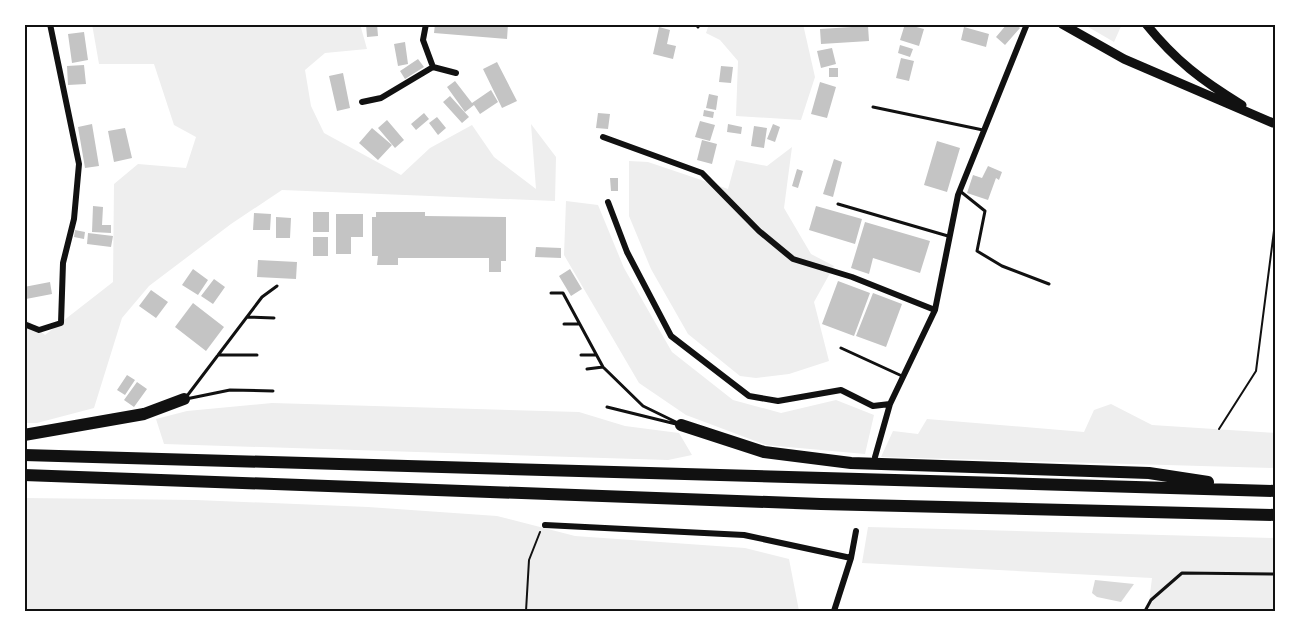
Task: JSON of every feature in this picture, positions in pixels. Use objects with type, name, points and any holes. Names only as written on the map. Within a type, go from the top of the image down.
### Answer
[{"type":"highway","points":[[24,435],[144,414],[184,399]]},
{"type":"highway","points":[[681,425],[764,452],[851,464],[1149,473],[1254,490]]},
{"type":"highway","points":[[24,455],[1276,491]]},
{"type":"highway","points":[[24,475],[809,504],[1276,515]]},
{"type":"main road","points":[[1062,24],[1124,59],[1274,124]]},
{"type":"main road","points":[[1146,24],[1172,56],[1214,88],[1274,124]]},
{"type":"street","points":[[24,324],[39,330],[61,323],[63,263],[75,209],[79,164],[50,24]]},
{"type":"street","points":[[426,24],[423,40],[433,67]]},
{"type":"street","points":[[875,457],[890,404],[935,310],[960,191],[1027,24]]},
{"type":"street","points":[[362,102],[381,98],[433,67],[456,73]]},
{"type":"street","points":[[603,137],[702,173],[759,231],[793,259],[852,278],[935,310]]},
{"type":"street","points":[[608,202],[627,252],[671,336],[749,396],[778,401],[841,390],[873,406],[890,404]]},
{"type":"street","points":[[545,525],[744,535],[850,558]]},
{"type":"street","points":[[834,611],[856,531]]},
{"type":"lane","points":[[873,107],[983,130]]},
{"type":"lane","points":[[960,191],[985,211],[976,252],[1002,266],[1049,284]]},
{"type":"lane","points":[[838,204],[950,237]]},
{"type":"lane","points":[[184,399],[262,297],[277,286]]},
{"type":"lane","points":[[551,292],[563,293],[603,367],[643,405],[681,425]]},
{"type":"lane","points":[[247,317],[274,318]]},
{"type":"lane","points":[[564,324],[579,324]]},
{"type":"lane","points":[[841,348],[903,377]]},
{"type":"lane","points":[[218,356],[256,355]]},
{"type":"lane","points":[[581,355],[595,355]]},
{"type":"lane","points":[[587,369],[603,367]]},
{"type":"lane","points":[[184,399],[230,390],[273,391]]},
{"type":"lane","points":[[607,407],[681,425]]},
{"type":"lane","points":[[1145,611],[1151,600],[1182,573],[1276,574]]},
{"type":"path","points":[[1219,429],[1256,371],[1276,215]]},
{"type":"path","points":[[526,611],[529,560],[545,525]]},
{"type":"shaded area","points":[[92,24],[360,24],[367,49],[325,53],[305,70],[311,106],[324,133],[401,175],[430,148],[472,125],[494,157],[536,189],[531,124],[556,157],[555,201],[282,190],[231,224],[149,286],[122,318],[94,408],[37,423],[24,423],[24,317],[45,335],[113,282],[114,184],[138,164],[186,168],[196,137],[174,125],[154,64],[99,64]]},
{"type":"shaded area","points":[[709,24],[803,24],[815,77],[801,120],[736,116],[738,61],[720,40],[706,33]]},
{"type":"shaded area","points":[[1083,24],[1122,24],[1114,42]]},
{"type":"shaded area","points":[[792,147],[784,208],[811,254],[834,266],[814,302],[829,361],[789,374],[756,378],[740,376],[688,334],[651,269],[629,216],[629,161],[648,162],[728,189],[736,160],[767,166]]},
{"type":"shaded area","points":[[566,201],[598,205],[624,268],[672,352],[733,400],[781,413],[836,400],[874,415],[865,454],[766,445],[686,415],[639,383],[564,255]]},
{"type":"shaded area","points":[[272,403],[579,412],[625,426],[679,433],[692,455],[668,460],[164,444],[156,419],[187,411]]},
{"type":"shaded area","points":[[1111,404],[1152,425],[1276,433],[1276,468],[881,457],[893,431],[918,434],[927,419],[1084,432],[1094,410]]},
{"type":"shaded area","points":[[24,498],[196,500],[368,507],[497,516],[575,536],[745,548],[789,559],[799,611],[24,611]]},
{"type":"shaded area","points":[[868,527],[1276,538],[1276,611],[1148,611],[1152,578],[862,563]]},
{"type":"shaded area","points":[[1095,580],[1134,584],[1121,602],[1097,597],[1092,593]]},
{"type":"building","points":[[366,24],[377,24],[378,36],[367,37]]},
{"type":"building","points":[[435,24],[508,24],[507,39],[434,33]]},
{"type":"building","points":[[905,24],[924,29],[919,46],[900,40]]},
{"type":"building","points":[[1007,24],[1016,24],[1020,28],[1005,45],[996,37]]},
{"type":"building","points":[[868,26],[869,41],[821,44],[820,29]]},
{"type":"building","points":[[659,27],[670,30],[667,44],[676,46],[673,59],[653,54]]},
{"type":"building","points":[[964,27],[989,34],[986,47],[961,40]]},
{"type":"building","points":[[84,32],[88,60],[72,63],[68,34]]},
{"type":"building","points":[[405,42],[408,64],[398,66],[394,44]]},
{"type":"building","points":[[900,45],[913,49],[910,57],[898,53]]},
{"type":"building","points":[[832,48],[836,64],[821,68],[817,51]]},
{"type":"building","points":[[901,58],[914,61],[909,81],[896,78]]},
{"type":"building","points":[[418,59],[424,67],[405,79],[400,71]]},
{"type":"building","points":[[497,62],[517,101],[502,108],[483,69]]},
{"type":"building","points":[[84,65],[86,84],[68,85],[67,66]]},
{"type":"building","points":[[721,66],[733,67],[731,83],[719,82]]},
{"type":"building","points":[[829,68],[838,68],[838,77],[829,77]]},
{"type":"building","points":[[343,73],[350,108],[337,111],[329,76]]},
{"type":"building","points":[[455,81],[472,103],[491,90],[498,102],[480,114],[474,105],[465,112],[447,87]]},
{"type":"building","points":[[820,82],[836,87],[827,118],[811,114]]},
{"type":"building","points":[[709,94],[718,96],[716,110],[706,108]]},
{"type":"building","points":[[450,96],[469,117],[462,123],[443,102]]},
{"type":"building","points":[[704,110],[714,112],[713,118],[703,116]]},
{"type":"building","points":[[424,113],[429,119],[416,130],[411,124]]},
{"type":"building","points":[[598,113],[610,114],[608,129],[596,128]]},
{"type":"building","points":[[437,117],[446,128],[438,135],[429,123]]},
{"type":"building","points":[[387,120],[404,140],[395,148],[378,128]]},
{"type":"building","points":[[700,121],[715,125],[710,141],[695,137]]},
{"type":"building","points":[[92,124],[99,166],[85,168],[78,127]]},
{"type":"building","points":[[728,124],[742,127],[741,134],[727,132]]},
{"type":"building","points":[[773,124],[780,127],[775,142],[767,139]]},
{"type":"building","points":[[754,126],[767,128],[764,148],[751,146]]},
{"type":"building","points":[[125,128],[132,158],[114,162],[108,131]]},
{"type":"building","points":[[372,128],[392,145],[378,160],[359,143]]},
{"type":"building","points":[[702,140],[717,144],[712,164],[697,160]]},
{"type":"building","points":[[937,141],[960,148],[947,192],[924,185]]},
{"type":"building","points":[[834,159],[842,162],[833,197],[823,194]]},
{"type":"building","points":[[988,166],[1002,172],[999,180],[996,178],[988,200],[967,193],[973,175],[982,178]]},
{"type":"building","points":[[797,169],[803,171],[798,188],[792,186]]},
{"type":"building","points":[[610,178],[618,178],[618,191],[611,191]]},
{"type":"building","points":[[93,206],[103,207],[102,225],[111,225],[111,233],[92,232]]},
{"type":"building","points":[[816,206],[862,219],[855,244],[809,230]]},
{"type":"building","points":[[313,212],[329,212],[329,232],[313,232]]},
{"type":"building","points":[[376,212],[425,212],[425,216],[506,217],[506,261],[501,261],[501,272],[489,272],[489,258],[398,258],[398,265],[377,265],[378,256],[372,256],[372,217],[376,217]]},
{"type":"building","points":[[254,213],[271,214],[270,230],[253,230]]},
{"type":"building","points":[[336,214],[363,214],[363,237],[351,237],[351,254],[336,254]]},
{"type":"building","points":[[276,217],[291,218],[290,238],[276,238]]},
{"type":"building","points":[[865,222],[930,241],[920,273],[873,258],[869,274],[851,268]]},
{"type":"building","points":[[75,230],[85,232],[84,239],[74,237]]},
{"type":"building","points":[[88,233],[113,236],[111,247],[87,244]]},
{"type":"building","points":[[313,237],[328,237],[328,256],[313,256]]},
{"type":"building","points":[[536,247],[561,248],[561,258],[535,257]]},
{"type":"building","points":[[258,260],[297,262],[296,279],[257,277]]},
{"type":"building","points":[[193,269],[208,280],[198,295],[182,285]]},
{"type":"building","points":[[570,269],[582,289],[571,296],[559,276]]},
{"type":"building","points":[[214,279],[225,287],[213,304],[201,296]]},
{"type":"building","points":[[838,281],[870,293],[854,336],[822,324]]},
{"type":"building","points":[[50,282],[52,294],[26,299],[24,287]]},
{"type":"building","points":[[151,290],[168,302],[156,318],[139,306]]},
{"type":"building","points":[[873,293],[902,304],[886,347],[856,336]]},
{"type":"building","points":[[193,303],[224,327],[206,351],[175,327]]},
{"type":"building","points":[[127,375],[135,380],[125,395],[117,390]]},
{"type":"building","points":[[137,382],[147,389],[134,407],[124,400]]}]
